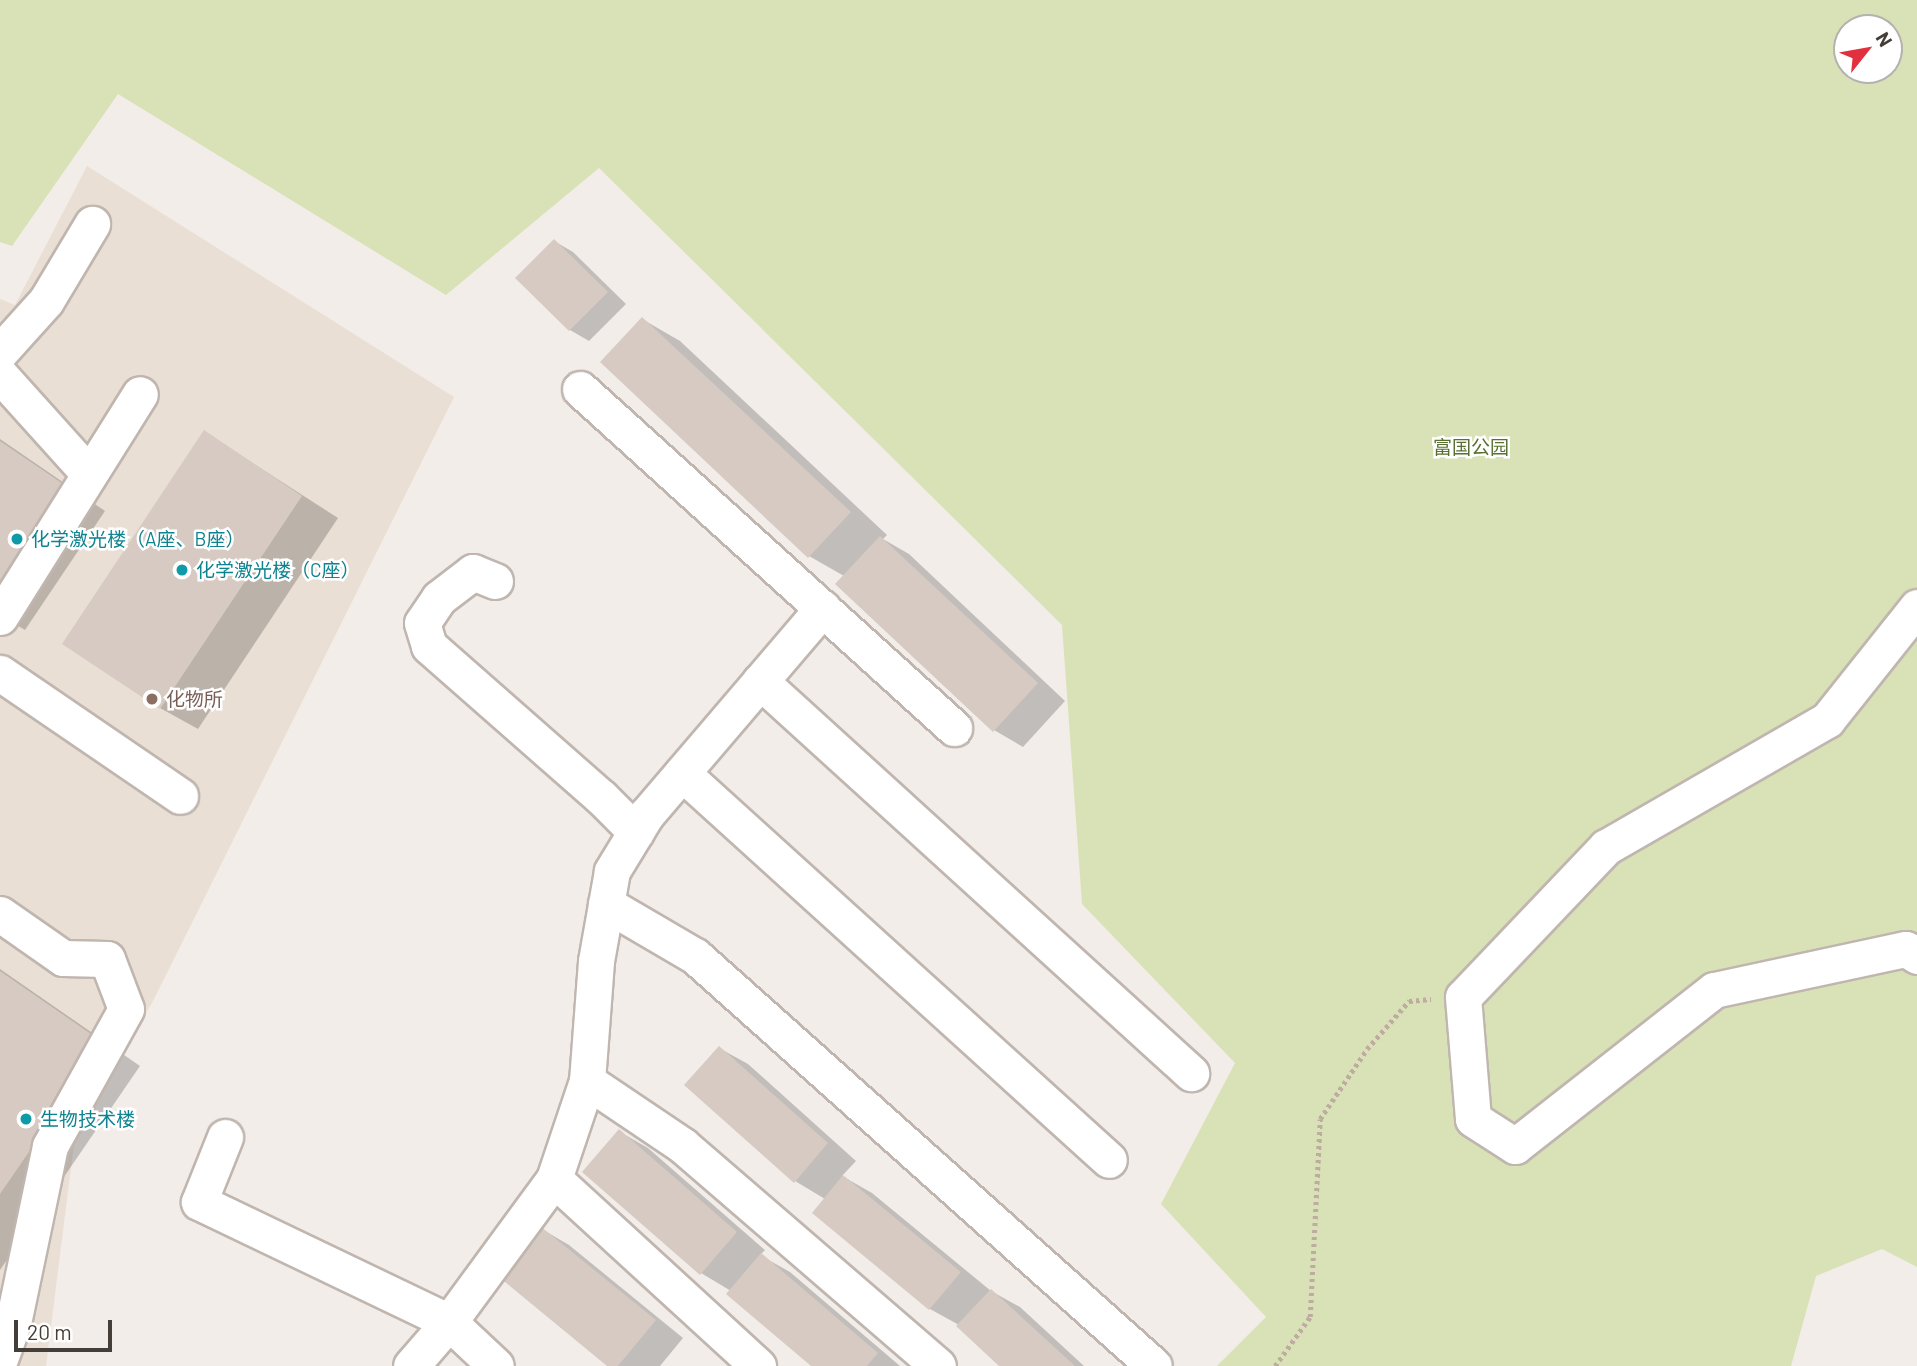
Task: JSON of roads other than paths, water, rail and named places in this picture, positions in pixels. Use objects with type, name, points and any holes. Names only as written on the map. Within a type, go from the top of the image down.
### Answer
[{"type":"street","points":[[0,352],[46,301],[92,224]]},
{"type":"street","points":[[0,375],[89,474]]},
{"type":"street","points":[[580,390],[954,728]]},
{"type":"street","points":[[0,617],[140,394]]},
{"type":"street","points":[[495,581],[473,572],[439,598],[422,623],[429,646],[602,798],[636,832]]},
{"type":"street","points":[[1917,607],[1827,720],[1606,847],[1463,997],[1472,1119],[1515,1146],[1714,990],[1906,949],[1917,956]]},
{"type":"street","points":[[411,1366],[449,1322],[554,1179],[587,1081],[596,961],[611,871],[636,832],[682,773],[823,608]]},
{"type":"street","points":[[0,673],[180,796]]},
{"type":"street","points":[[760,681],[1191,1073]]},
{"type":"street","points":[[682,773],[1109,1160]]},
{"type":"street","points":[[606,904],[695,956],[1154,1366]]},
{"type":"street","points":[[0,914],[63,958],[107,959],[126,1009],[50,1146],[13,1323],[0,1358]]},
{"type":"street","points":[[587,1081],[682,1145],[938,1366]]},
{"type":"street","points":[[225,1137],[198,1202],[449,1322],[496,1366]]},
{"type":"street","points":[[554,1179],[758,1366]]},
{"type":"place","name":"化学激光楼（A座、B座）","points":[[17,539]]},
{"type":"place","name":"化学激光楼（C座）","points":[[182,570]]},
{"type":"place","name":"化物所","points":[[152,699]]},
{"type":"place","name":"生物技术楼","points":[[26,1119]]},
{"type":"park label","name":"富国公园","points":[[1471,447]]}]
